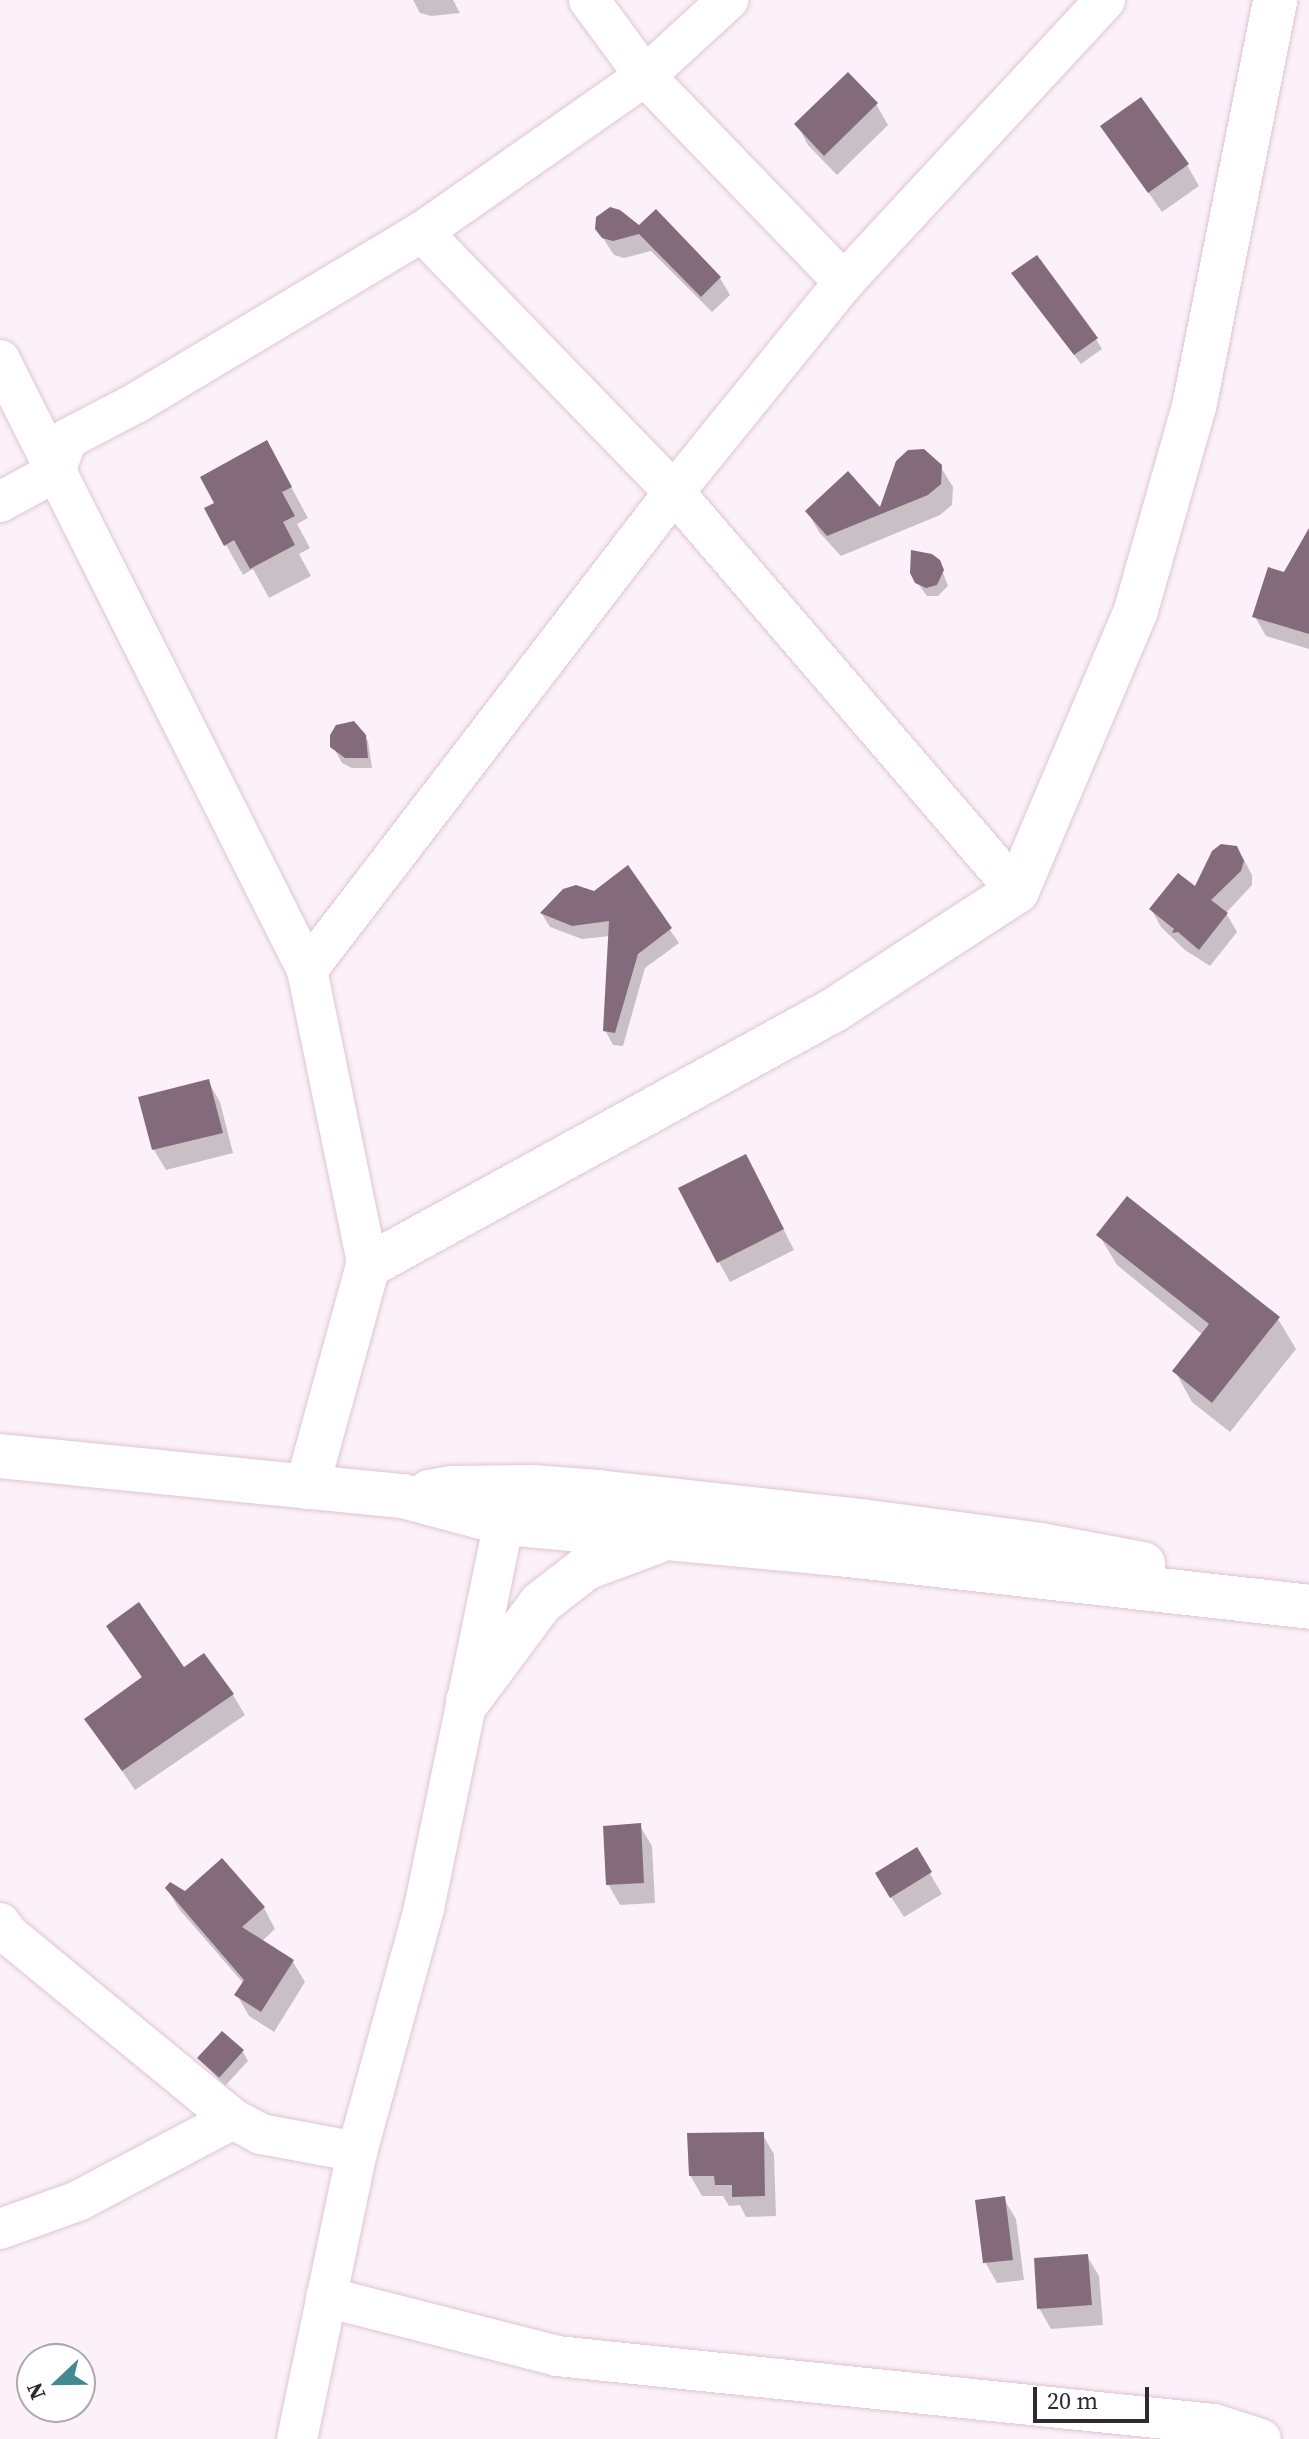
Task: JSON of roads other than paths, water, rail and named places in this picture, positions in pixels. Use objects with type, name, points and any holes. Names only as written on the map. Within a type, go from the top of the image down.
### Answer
[{"type":"main road","points":[[307,1487],[368,1266],[834,1010],[1017,891],[1136,610],[1194,407],[1275,0]]},
{"type":"main road","points":[[0,1456],[403,1496],[451,1488],[507,1505],[662,1540],[839,1554],[1309,1607]]},
{"type":"main road","points":[[507,1505],[688,1502],[1041,1545],[1174,1571],[1250,1599]]},
{"type":"main road","points":[[468,1701],[541,1603],[586,1568],[662,1540]]},
{"type":"street","points":[[589,0],[645,76],[844,282]]},
{"type":"street","points":[[0,502],[55,472],[67,439],[136,403],[422,232],[645,76],[728,0]]},
{"type":"street","points":[[307,970],[674,492],[844,282],[1105,0]]},
{"type":"street","points":[[422,232],[674,492],[1017,891]]},
{"type":"street","points":[[0,360],[307,970],[368,1266]]},
{"type":"street","points":[[297,2439],[357,2152],[424,1908],[507,1505]]},
{"type":"street","points":[[3,1931],[233,2119],[261,2134],[357,2152]]},
{"type":"street","points":[[0,2229],[78,2201],[233,2119]]},
{"type":"street","points":[[326,2297],[557,2356],[1261,2439]]}]
